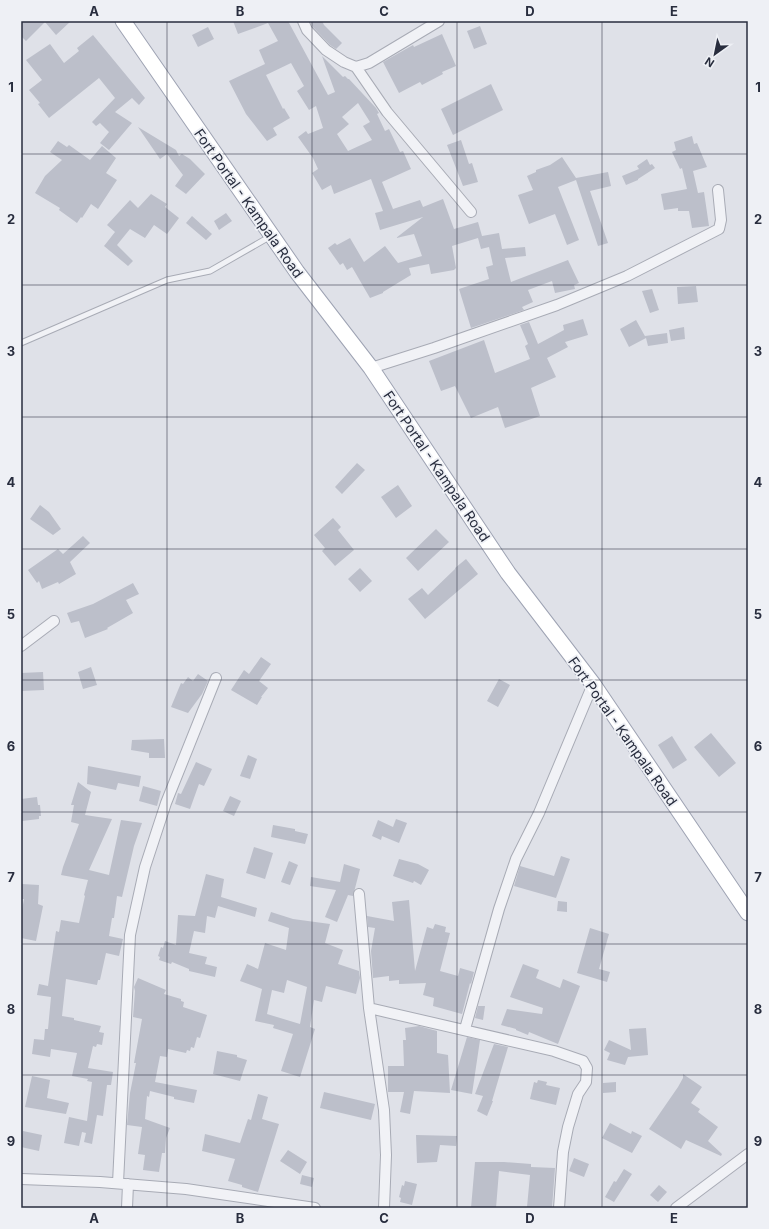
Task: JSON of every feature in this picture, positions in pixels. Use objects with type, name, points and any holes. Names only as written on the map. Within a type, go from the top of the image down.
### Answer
[{"type":"main road","name":"Fort Portal - Kampala Road","points":[[123,21],[297,272],[371,368],[508,573],[593,684],[748,913]]},
{"type":"street","points":[[302,21],[307,30],[326,50],[344,62],[356,67],[387,112],[471,212]]},
{"type":"street","points":[[356,67],[369,63],[439,21]]},
{"type":"street","points":[[371,368],[434,348],[557,305],[634,273],[719,229],[721,220],[718,190]]},
{"type":"street","points":[[21,646],[54,622]]},
{"type":"street","points":[[127,1208],[123,1184],[130,936],[145,866],[166,804],[216,678]]},
{"type":"street","points":[[465,1029],[499,909],[516,859],[539,813],[593,684]]},
{"type":"street","points":[[359,894],[369,1008],[384,1110],[386,1155],[384,1208]]},
{"type":"street","points":[[369,1008],[554,1050],[583,1061],[587,1068],[586,1082],[578,1094],[568,1127],[563,1152],[559,1208]]},
{"type":"street","points":[[676,1208],[748,1154]]},
{"type":"street","points":[[21,1179],[186,1189],[315,1208]]},
{"type":"lane","points":[[21,343],[167,280],[210,271],[272,236]]},
{"type":"building","points":[[21,21],[71,21],[56,35],[45,22],[26,41],[21,36]]},
{"type":"building","points":[[233,21],[288,21],[328,95],[335,92],[322,56],[343,77],[345,76],[349,79],[376,108],[379,113],[377,114],[385,131],[389,129],[400,152],[403,151],[411,169],[382,182],[393,209],[420,200],[423,207],[443,199],[454,229],[478,222],[482,236],[499,233],[502,249],[525,247],[526,256],[505,258],[511,282],[568,260],[579,283],[574,285],[575,289],[555,293],[552,281],[528,290],[533,302],[522,307],[524,310],[471,328],[459,289],[489,279],[486,267],[493,265],[489,247],[481,249],[478,238],[452,246],[456,268],[454,270],[431,274],[429,264],[409,268],[411,275],[383,293],[370,298],[352,267],[347,270],[343,263],[340,265],[328,248],[335,243],[337,245],[350,238],[364,262],[385,246],[398,263],[422,256],[414,234],[396,238],[423,217],[380,230],[375,213],[383,211],[371,179],[334,194],[331,185],[322,190],[312,173],[318,169],[313,158],[298,137],[306,131],[308,134],[323,128],[316,106],[309,110],[297,91],[304,86],[291,63],[266,75],[283,109],[284,108],[290,118],[273,128],[277,135],[267,141],[246,114],[229,81],[265,64],[259,50],[278,41],[268,23],[238,34]],"holes":[[[358,103],[370,122],[363,126],[372,140],[348,151],[337,134],[349,124],[342,117]]]},
{"type":"building","points":[[311,21],[322,21],[324,25],[342,43],[336,49],[330,45],[312,26]]},
{"type":"building","points":[[480,26],[487,44],[474,49],[467,31]]},
{"type":"building","points":[[208,27],[214,39],[198,47],[192,35]]},
{"type":"building","points":[[442,34],[456,66],[442,72],[443,74],[422,85],[420,82],[399,93],[383,62],[413,45],[414,47]]},
{"type":"building","points":[[93,35],[145,98],[139,105],[132,98],[115,112],[132,123],[109,150],[100,143],[109,132],[100,123],[96,126],[92,122],[115,98],[99,78],[49,118],[38,104],[40,103],[29,90],[42,80],[26,60],[50,44],[64,63],[79,51],[77,48]]},
{"type":"building","points":[[491,84],[503,110],[453,135],[441,109]]},
{"type":"building","points":[[138,127],[176,150],[179,156],[182,154],[190,159],[205,174],[186,194],[175,186],[183,175],[167,154],[160,159]]},
{"type":"building","points":[[692,136],[694,144],[697,143],[707,167],[693,171],[698,193],[704,192],[709,226],[692,228],[689,211],[678,211],[678,208],[664,210],[661,194],[687,189],[682,168],[680,169],[672,152],[676,150],[674,142]]},
{"type":"building","points":[[461,140],[469,164],[472,163],[478,182],[463,186],[447,145]]},
{"type":"building","points":[[58,141],[67,147],[69,145],[90,160],[102,146],[116,158],[106,173],[117,180],[98,209],[91,204],[77,223],[59,210],[60,208],[35,193],[45,176],[62,160],[50,152]]},
{"type":"building","points":[[562,157],[576,178],[608,172],[611,186],[590,191],[608,243],[598,246],[576,180],[558,187],[579,240],[567,245],[555,214],[529,224],[518,195],[533,190],[527,176],[536,172],[536,170],[550,165]]},
{"type":"building","points":[[647,159],[650,165],[652,164],[655,168],[638,180],[626,185],[622,176],[639,169],[637,166]]},
{"type":"building","points":[[151,194],[167,204],[165,207],[179,218],[167,234],[154,225],[145,238],[130,229],[117,245],[133,261],[128,266],[104,246],[115,232],[107,225],[130,200],[138,208]]},
{"type":"building","points":[[226,213],[232,221],[219,230],[214,221]]},
{"type":"building","points":[[192,216],[212,234],[206,240],[186,223]]},
{"type":"building","points":[[696,286],[698,302],[678,304],[677,287]]},
{"type":"building","points":[[652,289],[659,310],[650,313],[642,291]]},
{"type":"building","points":[[583,319],[588,335],[565,342],[568,347],[547,358],[556,377],[531,388],[540,416],[505,428],[498,407],[471,418],[455,386],[441,391],[429,361],[484,340],[495,373],[530,359],[525,346],[528,344],[520,325],[529,322],[538,344],[564,330],[563,325]]},
{"type":"building","points":[[636,320],[646,338],[629,347],[620,329]]},
{"type":"building","points":[[684,327],[685,339],[671,341],[669,330]]},
{"type":"building","points":[[667,333],[668,343],[648,346],[645,336]]},
{"type":"building","points":[[357,463],[365,470],[342,494],[335,487]]},
{"type":"building","points":[[398,485],[412,506],[396,518],[381,497]]},
{"type":"building","points":[[40,505],[49,512],[61,529],[53,535],[30,519]]},
{"type":"building","points":[[333,518],[341,527],[338,530],[354,550],[335,566],[322,551],[325,548],[314,535]]},
{"type":"building","points":[[436,529],[449,542],[418,571],[406,558]]},
{"type":"building","points":[[83,536],[90,543],[70,562],[76,574],[59,584],[58,582],[42,589],[39,581],[37,583],[28,570],[58,549],[63,554]]},
{"type":"building","points":[[466,559],[478,574],[425,619],[408,599],[422,588],[428,595]]},
{"type":"building","points":[[360,568],[372,581],[360,592],[348,579]]},
{"type":"building","points":[[133,583],[139,594],[126,600],[133,613],[107,628],[108,629],[85,638],[79,621],[71,623],[67,613],[93,604]]},
{"type":"building","points":[[261,657],[271,664],[259,681],[268,688],[257,705],[231,690],[244,670],[249,674]]},
{"type":"building","points":[[91,667],[97,685],[83,689],[78,672]]},
{"type":"building","points":[[43,672],[44,690],[21,691],[21,673]]},
{"type":"building","points":[[198,674],[208,681],[202,694],[188,713],[171,707],[181,683],[183,684],[188,677],[193,681]]},
{"type":"building","points":[[499,679],[510,685],[498,707],[487,701]]},
{"type":"building","points":[[711,733],[736,763],[719,777],[694,747]]},
{"type":"building","points":[[672,736],[687,760],[673,769],[658,745]]},
{"type":"building","points":[[164,739],[165,758],[149,758],[149,753],[131,750],[132,740]]},
{"type":"building","points":[[248,755],[257,759],[250,779],[240,776]]},
{"type":"building","points":[[196,762],[212,769],[204,786],[199,784],[190,809],[175,804],[178,793],[181,794]]},
{"type":"building","points":[[88,766],[141,776],[139,787],[118,783],[116,790],[87,784]]},
{"type":"building","points":[[78,782],[91,792],[85,815],[112,819],[89,870],[109,875],[121,820],[142,823],[134,846],[122,897],[117,896],[114,918],[112,918],[109,936],[123,939],[119,956],[106,953],[100,980],[98,980],[97,985],[66,979],[62,1016],[101,1026],[99,1032],[104,1033],[102,1045],[97,1044],[96,1047],[93,1046],[88,1068],[113,1072],[111,1085],[107,1085],[103,1116],[97,1115],[92,1144],[84,1142],[86,1133],[82,1132],[79,1146],[64,1143],[69,1117],[87,1121],[92,1082],[87,1081],[88,1079],[72,1076],[77,1053],[51,1049],[50,1057],[32,1054],[34,1039],[44,1040],[45,1029],[48,1029],[51,997],[37,995],[39,984],[48,986],[56,931],[59,932],[61,920],[79,923],[88,880],[61,875],[79,824],[71,822],[74,805],[71,805]]},
{"type":"building","points":[[143,786],[161,791],[157,806],[139,801]]},
{"type":"building","points":[[230,796],[241,801],[234,816],[223,811]]},
{"type":"building","points":[[37,797],[38,805],[40,805],[41,816],[39,816],[39,819],[22,821],[21,799]]},
{"type":"building","points":[[396,819],[407,823],[399,843],[382,836],[381,840],[372,836],[378,820],[393,827]]},
{"type":"building","points":[[273,825],[295,829],[295,831],[308,834],[305,844],[271,837]]},
{"type":"building","points":[[254,847],[273,853],[265,879],[246,873]]},
{"type":"building","points":[[561,856],[570,859],[556,898],[514,886],[520,866],[554,876]]},
{"type":"building","points":[[399,859],[418,864],[429,870],[421,885],[414,881],[413,883],[393,876]]},
{"type":"building","points":[[289,861],[298,865],[290,885],[281,882]]},
{"type":"building","points":[[344,864],[360,869],[353,896],[348,895],[337,922],[325,917],[336,890],[310,886],[311,877],[340,882]]},
{"type":"building","points":[[206,874],[224,879],[221,897],[257,908],[255,917],[218,906],[215,918],[207,916],[205,933],[194,931],[189,953],[207,957],[205,964],[217,967],[215,977],[189,971],[189,969],[172,962],[171,964],[159,960],[160,957],[158,956],[165,941],[176,945],[178,915],[195,916]]},
{"type":"building","points":[[22,884],[39,885],[38,904],[43,906],[36,941],[21,938],[21,916],[24,899],[21,899]]},
{"type":"building","points":[[409,900],[415,971],[427,927],[433,929],[435,924],[446,927],[445,932],[450,933],[440,971],[458,976],[460,968],[474,972],[462,1014],[433,1006],[434,998],[423,995],[426,983],[399,984],[399,980],[389,981],[389,976],[373,978],[371,951],[375,928],[368,927],[367,916],[394,921],[392,902]]},
{"type":"building","points":[[558,901],[567,902],[567,912],[557,911]]},
{"type":"building","points":[[271,912],[293,919],[330,924],[325,943],[343,950],[338,964],[359,971],[360,978],[356,994],[326,986],[322,1002],[314,1000],[310,1027],[315,1029],[300,1077],[281,1071],[293,1034],[273,1028],[274,1025],[255,1021],[262,989],[240,981],[247,964],[258,969],[265,943],[286,950],[289,928],[268,921]],"holes":[[[287,980],[307,987],[300,1024],[267,1014],[272,990],[284,993]]]},
{"type":"building","points":[[590,928],[609,934],[599,969],[610,972],[607,982],[577,973]]},
{"type":"building","points":[[523,964],[539,970],[536,978],[560,988],[563,979],[580,986],[558,1044],[529,1032],[528,1035],[516,1029],[501,1025],[507,1009],[542,1014],[543,1008],[510,997]]},
{"type":"building","points":[[138,978],[166,990],[164,994],[181,999],[181,1001],[184,1002],[183,1007],[207,1015],[200,1038],[197,1037],[194,1048],[191,1047],[190,1051],[187,1050],[186,1053],[168,1049],[167,1057],[160,1056],[155,1082],[197,1090],[194,1103],[174,1099],[174,1097],[150,1091],[149,1097],[147,1096],[145,1119],[170,1128],[166,1138],[165,1153],[162,1153],[159,1172],[143,1170],[145,1155],[138,1154],[142,1127],[127,1125],[130,1093],[136,1063],[134,1063],[142,1019],[133,1017],[134,987]]},
{"type":"building","points":[[478,1006],[485,1006],[483,1020],[475,1018]]},
{"type":"building","points":[[419,1026],[437,1031],[437,1053],[448,1055],[450,1093],[414,1091],[410,1114],[400,1112],[404,1092],[388,1092],[388,1066],[404,1066],[403,1040],[406,1040],[405,1028]]},
{"type":"building","points":[[646,1028],[648,1055],[628,1057],[625,1065],[607,1060],[610,1053],[604,1050],[609,1040],[631,1050],[629,1029]]},
{"type":"building","points":[[467,1037],[480,1040],[472,1094],[451,1090]]},
{"type":"building","points":[[494,1044],[508,1047],[493,1101],[487,1116],[477,1111],[483,1096],[475,1094]]},
{"type":"building","points":[[217,1051],[237,1055],[237,1057],[247,1060],[240,1081],[213,1074]]},
{"type":"building","points":[[683,1074],[702,1087],[691,1103],[700,1109],[698,1112],[718,1127],[708,1141],[722,1154],[721,1156],[686,1140],[681,1149],[649,1129],[678,1087],[683,1078]]},
{"type":"building","points":[[32,1076],[50,1080],[47,1098],[69,1103],[66,1114],[25,1107]]},
{"type":"building","points":[[538,1080],[547,1082],[546,1085],[560,1088],[556,1105],[530,1099],[534,1082],[537,1083]]},
{"type":"building","points":[[616,1082],[616,1092],[603,1093],[603,1083]]},
{"type":"building","points":[[324,1092],[375,1104],[371,1120],[320,1108]]},
{"type":"building","points":[[258,1094],[268,1097],[262,1119],[279,1124],[258,1192],[228,1181],[235,1159],[202,1151],[205,1134],[240,1143],[248,1119],[251,1120]]},
{"type":"building","points":[[610,1123],[631,1134],[632,1131],[642,1136],[632,1153],[602,1138]]},
{"type":"building","points":[[23,1131],[42,1135],[39,1151],[21,1147]]},
{"type":"building","points":[[416,1135],[457,1136],[456,1146],[440,1145],[437,1162],[417,1163]]},
{"type":"building","points":[[288,1150],[307,1162],[300,1174],[280,1161]]},
{"type":"building","points":[[574,1158],[589,1164],[584,1177],[569,1171]]},
{"type":"building","points":[[475,1162],[531,1164],[531,1167],[555,1168],[552,1208],[527,1207],[530,1175],[499,1171],[496,1208],[471,1208]]},
{"type":"building","points":[[624,1169],[632,1174],[614,1202],[605,1197],[614,1181],[616,1182]]},
{"type":"building","points":[[302,1175],[314,1178],[312,1187],[300,1184]]},
{"type":"building","points":[[405,1181],[417,1184],[412,1205],[400,1202],[401,1198],[399,1197],[402,1185],[404,1186]]},
{"type":"building","points":[[659,1185],[667,1192],[658,1202],[650,1195]]}]
